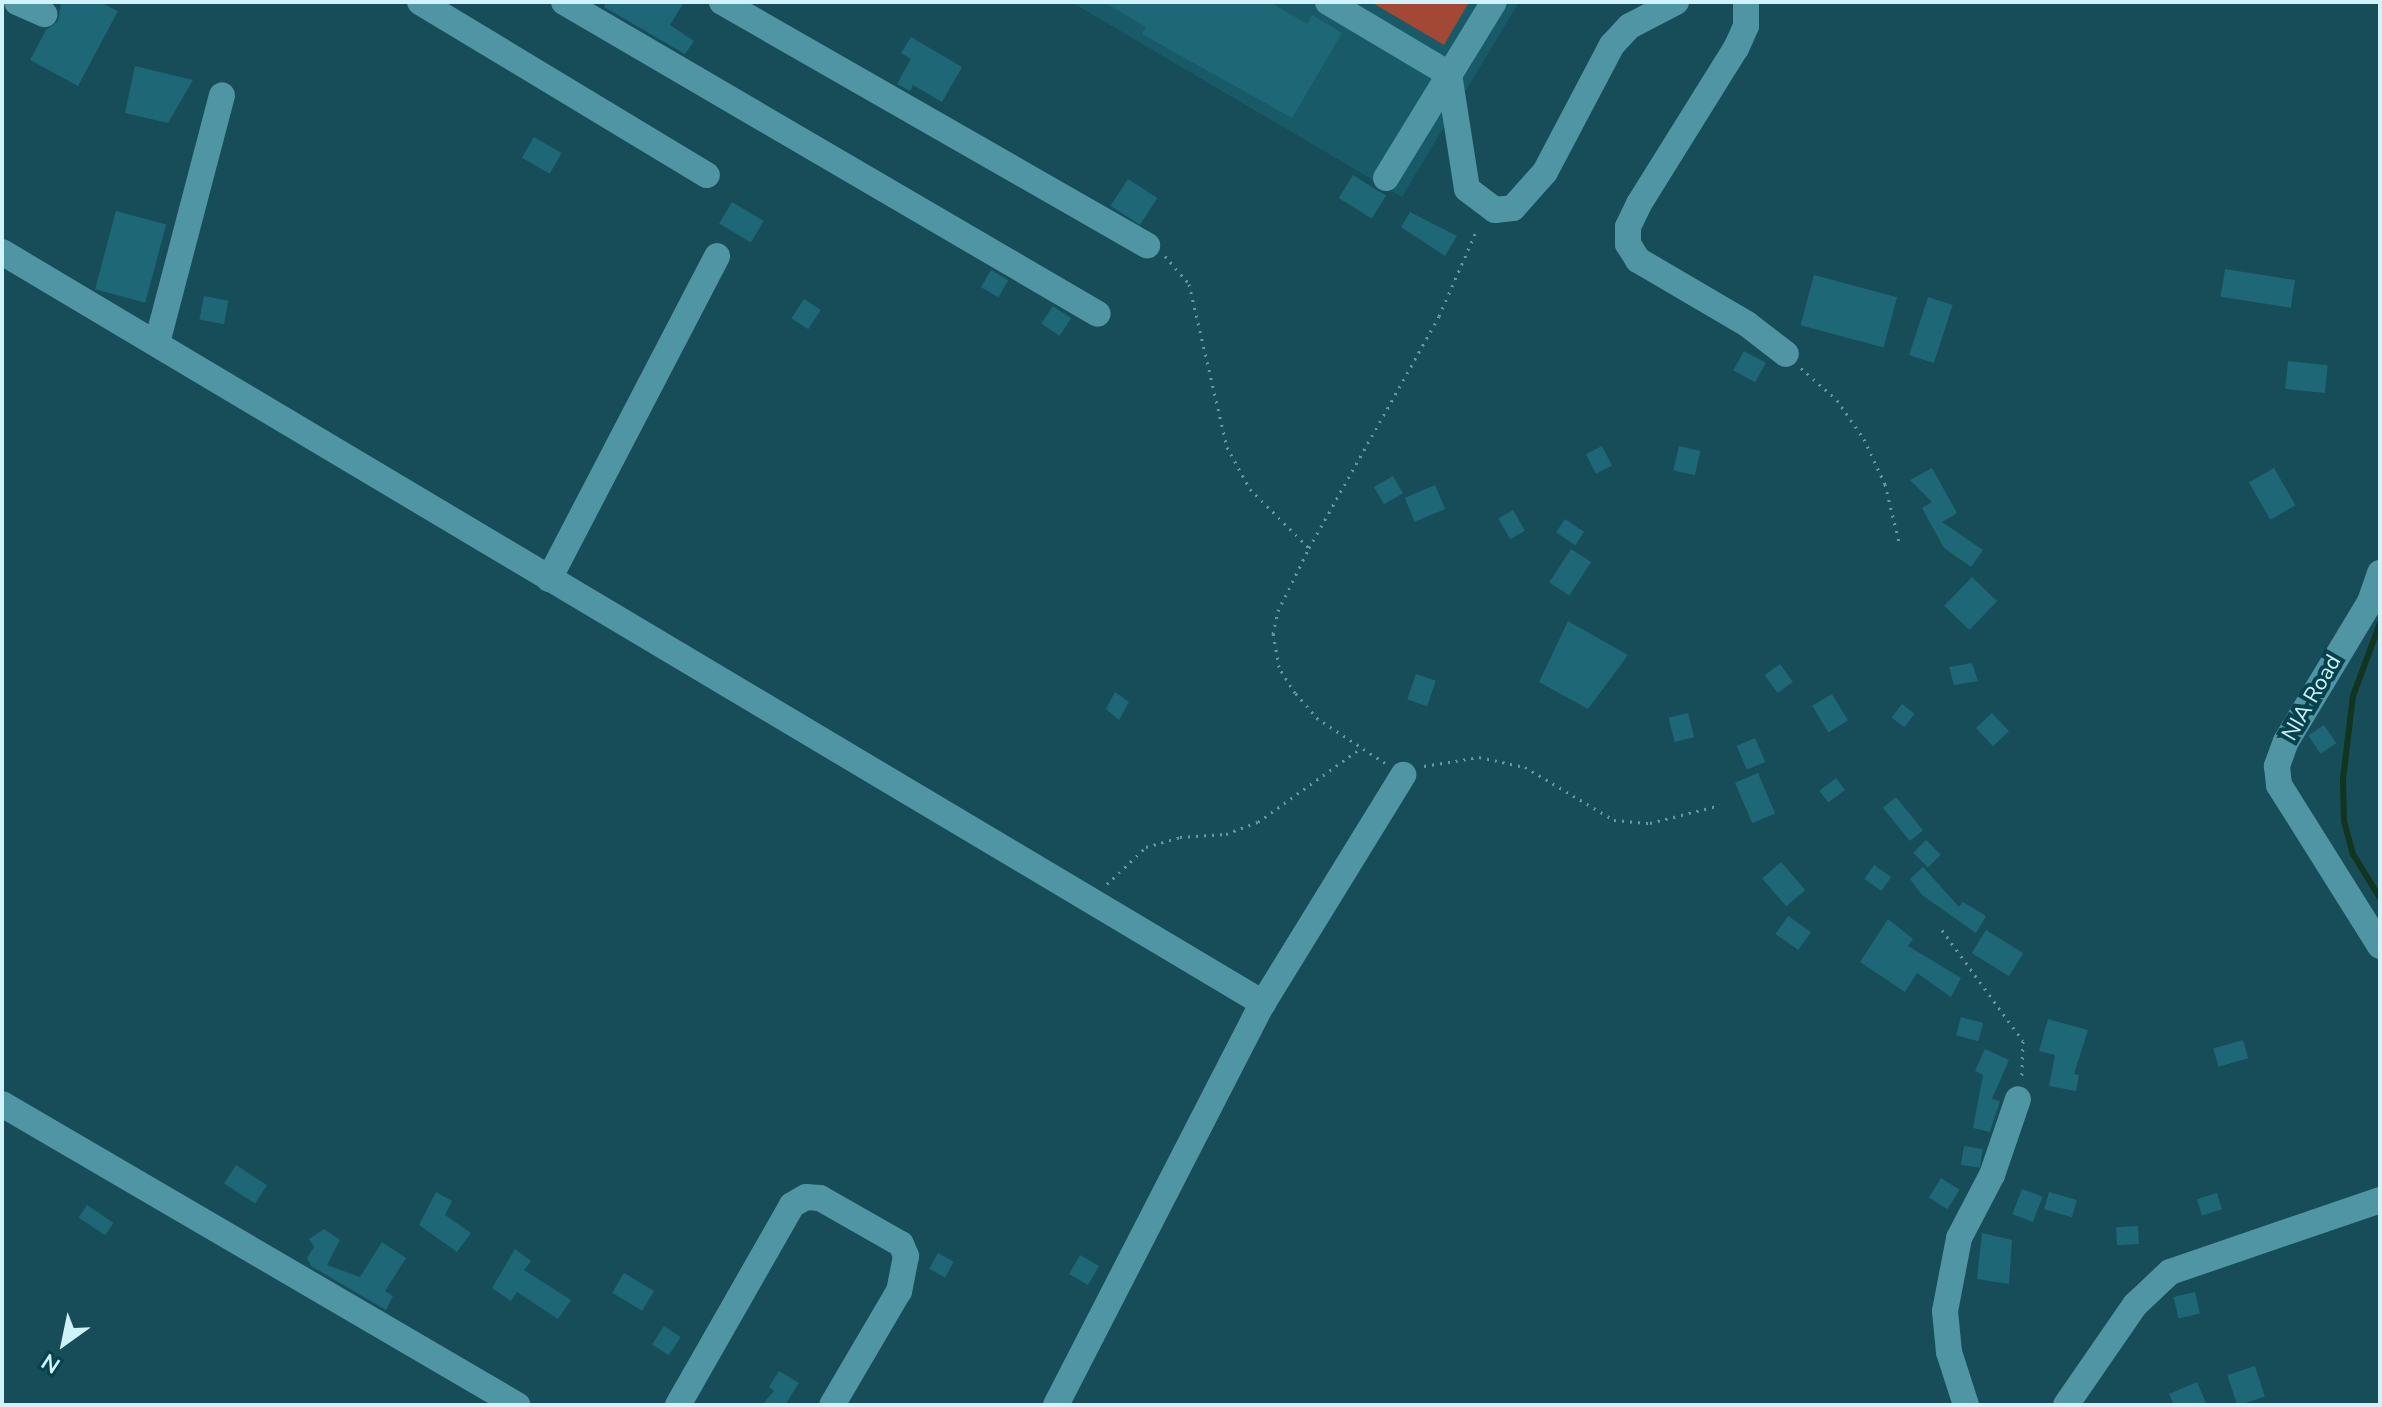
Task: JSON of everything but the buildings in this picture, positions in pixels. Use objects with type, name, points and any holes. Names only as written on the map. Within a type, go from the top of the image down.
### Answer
[{"type":"street","points":[[17,2],[44,14]]},
{"type":"street","points":[[420,2],[707,175]]},
{"type":"street","points":[[564,2],[1098,314]]},
{"type":"street","points":[[722,2],[1147,245]]},
{"type":"street","points":[[1328,2],[1449,74]]},
{"type":"street","points":[[1386,178],[1494,2]]},
{"type":"street","points":[[1449,74],[1467,189],[1495,210],[1513,208],[1545,172],[1612,45],[1630,26],[1676,2]]},
{"type":"street","points":[[1746,2],[1746,26],[1736,48],[1639,204],[1628,227],[1628,244],[1638,260],[1786,354]]},
{"type":"street","points":[[157,343],[222,95]]},
{"type":"street","points":[[2,252],[1263,1003]]},
{"type":"street","points":[[549,579],[717,256]]},
{"type":"street","name":"NIA Road","points":[[2380,573],[2370,602],[2286,741],[2277,766],[2279,785],[2380,946]]},
{"type":"street","points":[[1056,1405],[1263,1003],[1403,775]]},
{"type":"street","points":[[1966,1405],[1949,1352],[1945,1311],[1959,1238],[1992,1175],[2018,1099]]},
{"type":"street","points":[[2,1104],[517,1405]]},
{"type":"street","points":[[678,1405],[792,1205],[806,1197],[820,1198],[901,1244],[906,1256],[899,1291],[832,1405]]},
{"type":"street","points":[[2066,1405],[2135,1305],[2170,1272],[2380,1200]]},
{"type":"path","points":[[1475,234],[1439,316],[1309,548],[1278,611],[1273,634],[1279,667],[1318,719],[1403,775],[1434,761],[1494,760],[1525,767],[1614,820],[1650,823],[1720,805]]},
{"type":"path","points":[[1147,245],[1180,269],[1189,284],[1214,400],[1234,461],[1250,489],[1309,548]]},
{"type":"path","points":[[1786,354],[1837,400],[1864,439],[1885,484],[1899,542]]},
{"type":"path","points":[[1093,903],[1121,868],[1146,847],[1180,837],[1226,834],[1258,822],[1361,748]]},
{"type":"path","points":[[1942,930],[2023,1041],[2018,1099]]},
{"type":"shaded area","points":[[1071,2],[1519,2],[1402,197]]},
{"type":"shaded area","points":[[1371,2],[1469,2],[1444,45]]},
{"type":"waterway","points":[[2380,623],[2353,696],[2343,779],[2344,821],[2353,854],[2380,898]]}]
